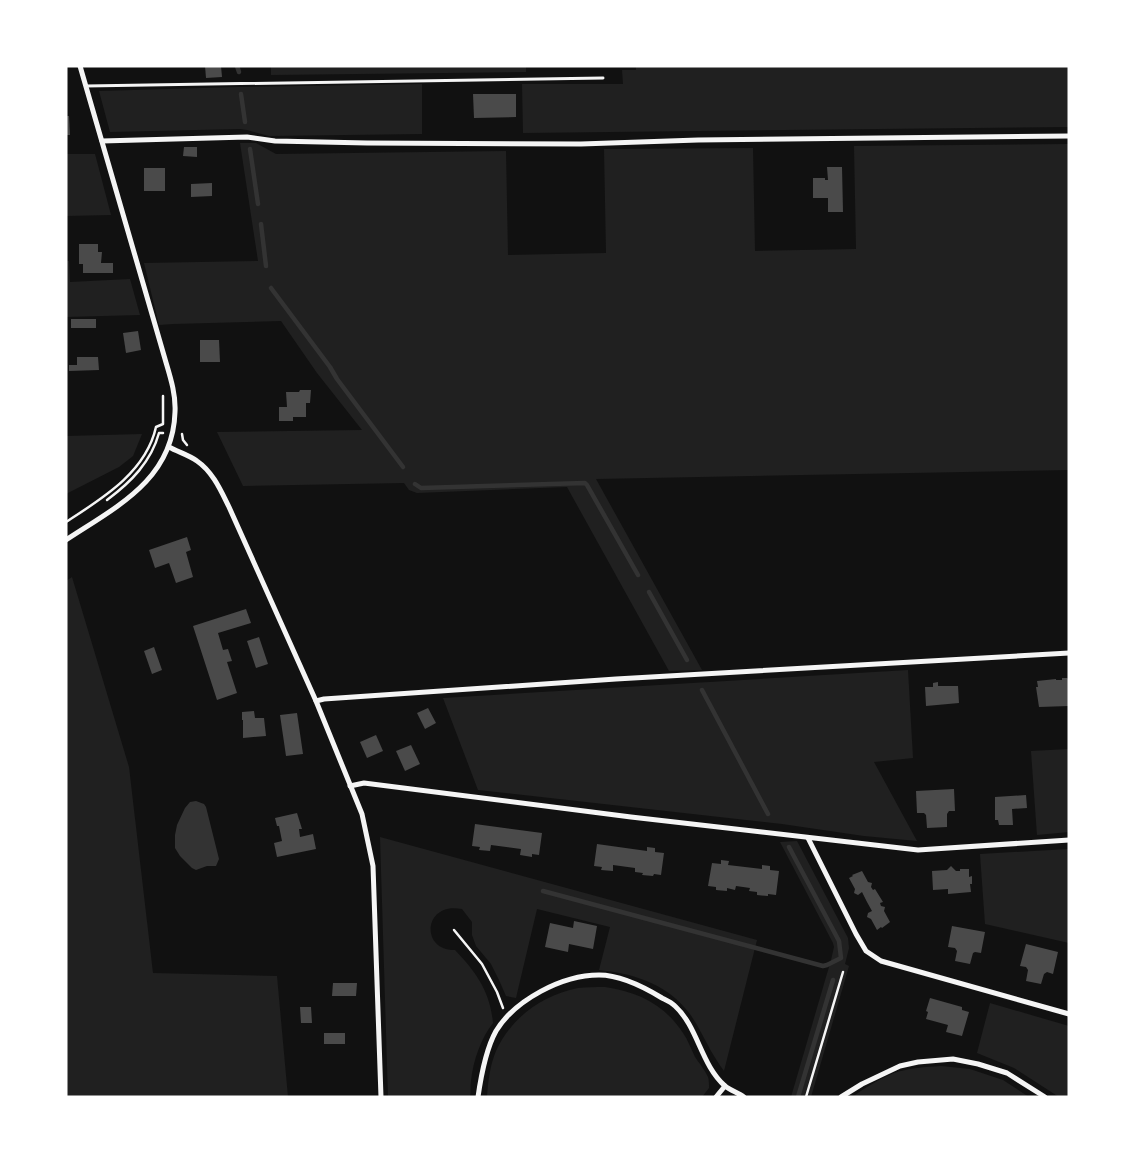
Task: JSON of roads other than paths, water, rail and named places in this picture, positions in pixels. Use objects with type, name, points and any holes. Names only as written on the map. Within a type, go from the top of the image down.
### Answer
[{"type":"street","points":[[66,540],[130,498],[160,466],[172,434],[175,411],[172,382],[80,66]]},
{"type":"street","points":[[102,141],[247,137],[284,141],[581,144],[698,140],[1069,136]]},
{"type":"street","points":[[168,448],[198,462],[219,486],[316,701],[362,814],[374,866],[381,1097]]},
{"type":"street","points":[[316,701],[468,688],[1069,653]]},
{"type":"street","points":[[350,786],[364,783],[918,850],[1069,840]]},
{"type":"street","points":[[808,838],[866,951],[882,961],[1069,1014]]},
{"type":"street","points":[[478,1097],[481,1076],[489,1049],[496,1033],[506,1018],[525,1002],[564,981],[600,975],[617,978],[646,988],[675,1005],[686,1019],[711,1069],[725,1086],[744,1097]]},
{"type":"street","points":[[842,1097],[862,1084],[900,1066],[918,1062],[953,1059],[1007,1073],[1045,1097]]},
{"type":"street","points":[[716,1097],[725,1086]]},
{"type":"lane","points":[[86,86],[603,78]]},
{"type":"waterway","points":[[237,66],[239,72]]},
{"type":"waterway","points":[[241,94],[245,122]]},
{"type":"waterway","points":[[250,149],[258,204]]},
{"type":"waterway","points":[[261,224],[266,266]]},
{"type":"waterway","points":[[271,288],[403,467]]},
{"type":"waterway","points":[[415,484],[421,488],[585,483],[638,575]]},
{"type":"waterway","points":[[649,592],[687,660]]},
{"type":"waterway","points":[[702,690],[768,814]]},
{"type":"waterway","points":[[543,891],[823,966],[827,965],[841,958],[839,941],[789,847]]},
{"type":"waterway","points":[[798,1097],[833,980]]}]
